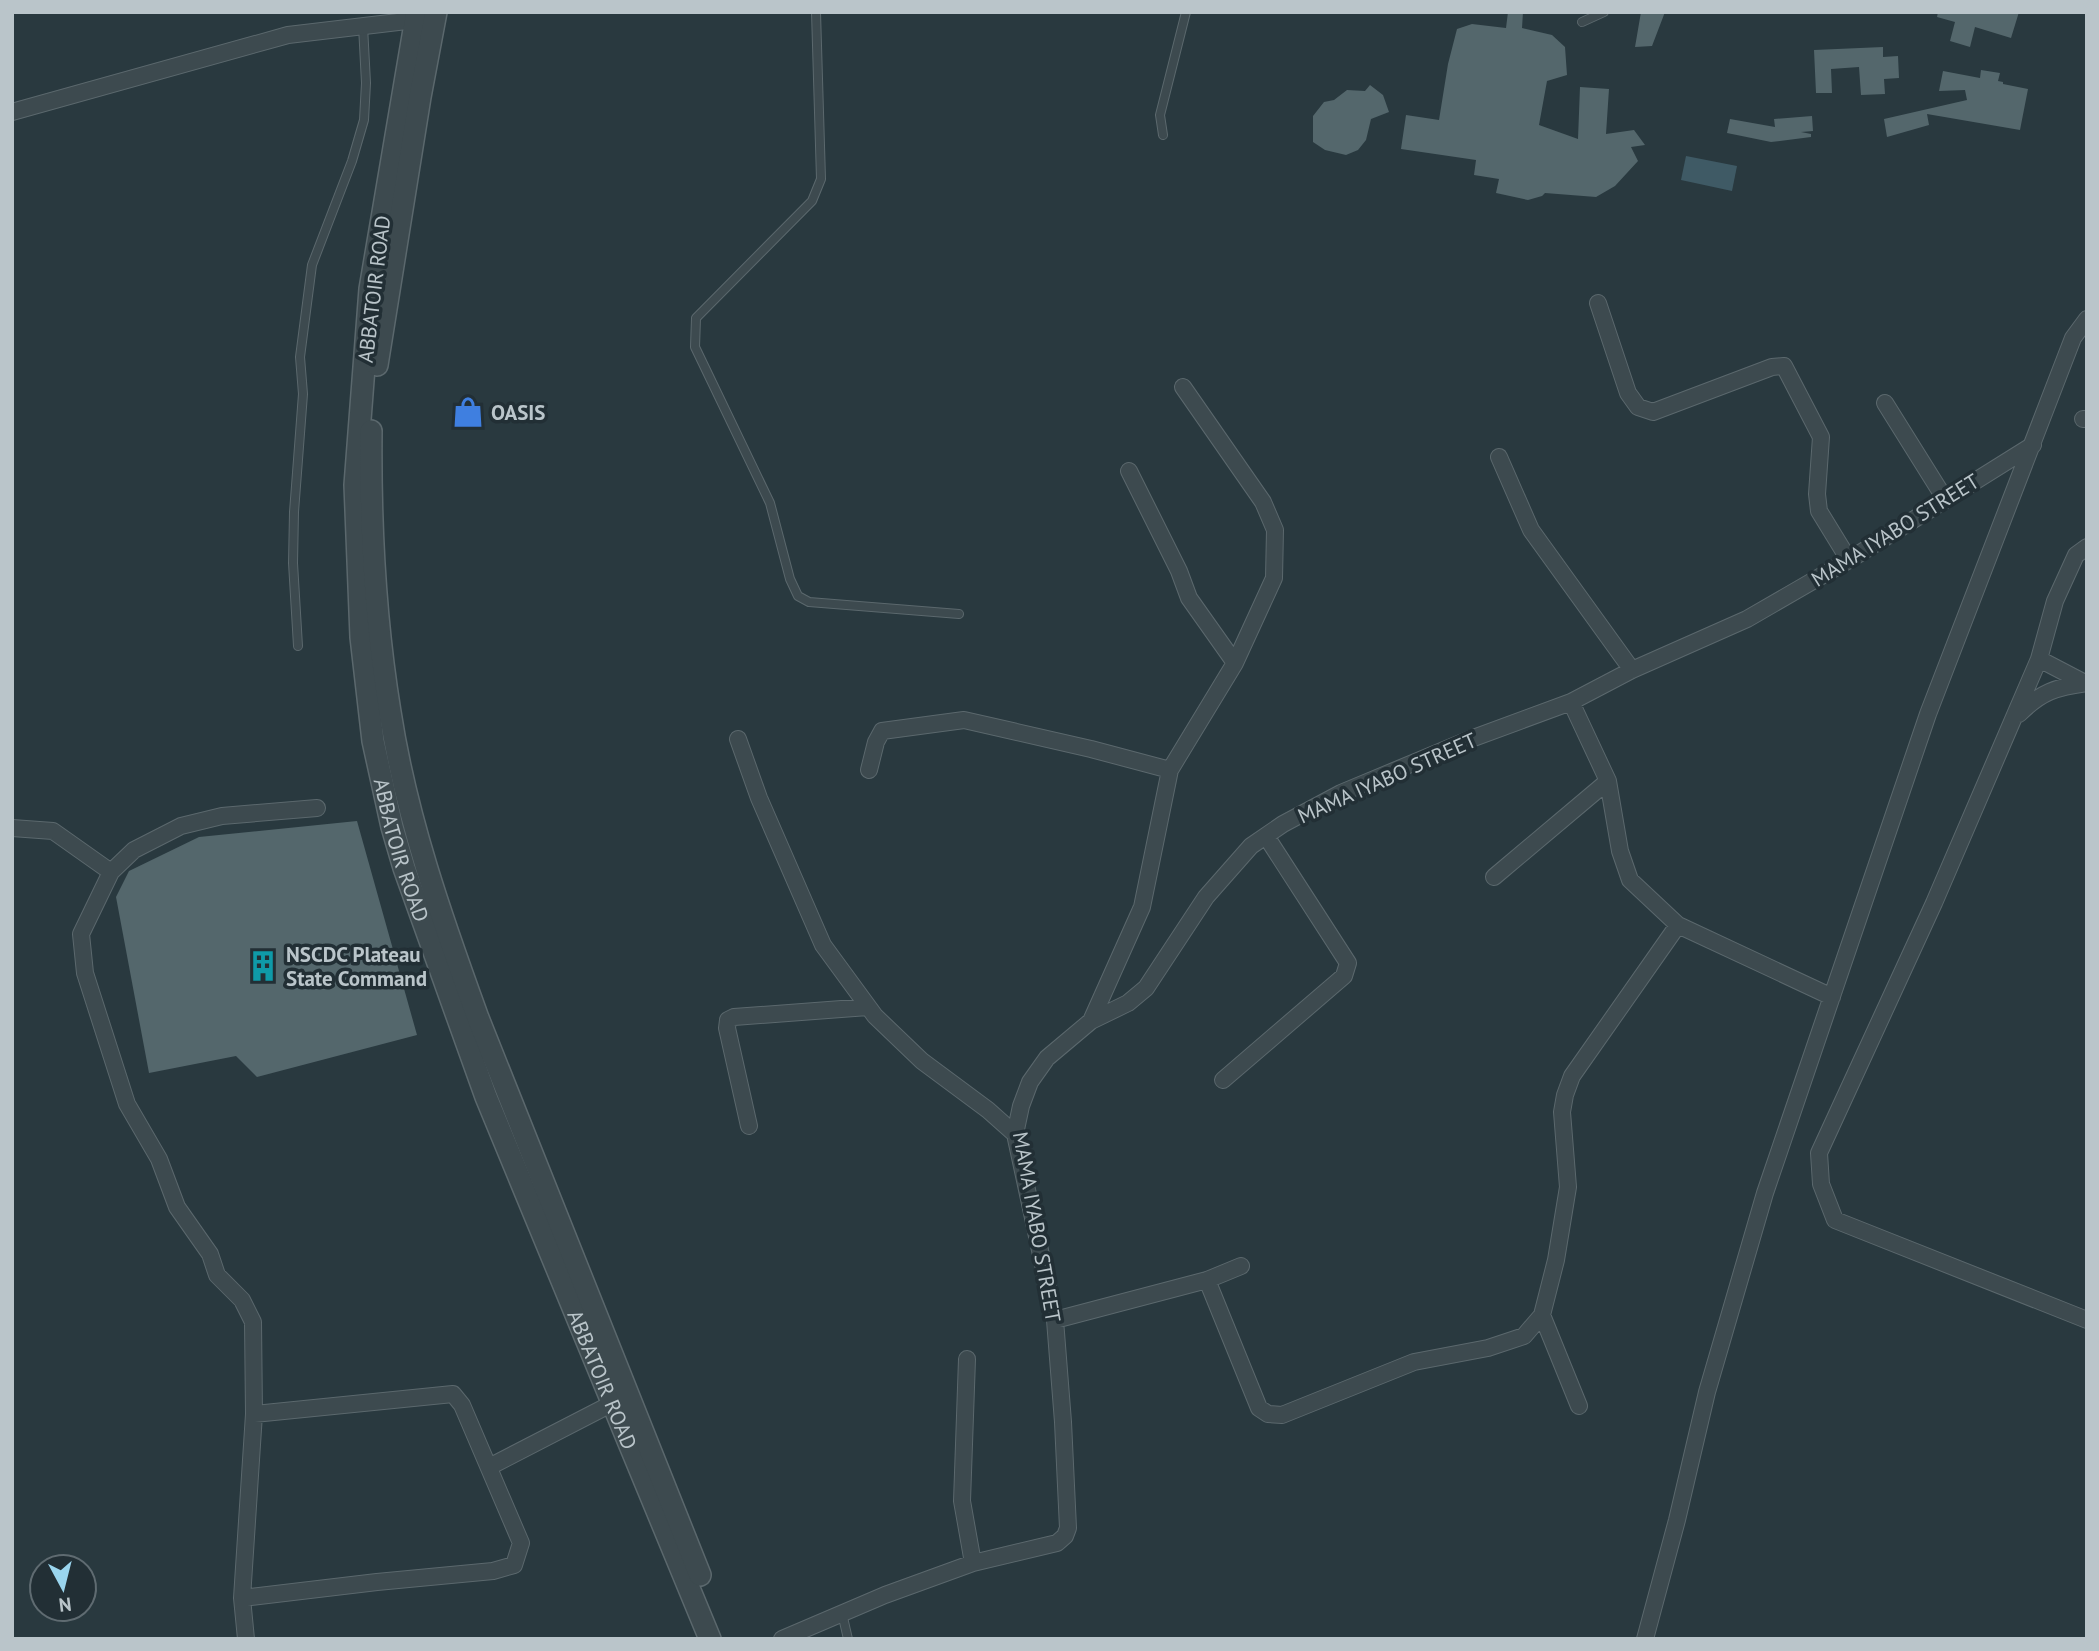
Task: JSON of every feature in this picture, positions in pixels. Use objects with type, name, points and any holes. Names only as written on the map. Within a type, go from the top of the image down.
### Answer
[{"type":"street","name":"ABBATOIR ROAD","points":[[436,12],[380,341],[371,413],[380,641],[390,715],[419,842],[449,939],[725,1639]]},
{"type":"street","name":"ABBATOIR ROAD","points":[[416,16],[370,289],[355,485],[361,637],[373,741],[404,868],[486,1097],[710,1639]]},
{"type":"street","points":[[12,112],[288,35],[368,21],[416,16]]},
{"type":"street","points":[[1598,303],[1628,393],[1638,407],[1653,412],[1772,367],[1784,366],[1821,437],[1817,494],[1819,511],[1849,560]]},
{"type":"street","points":[[1645,1639],[1677,1520],[1706,1392],[1765,1193],[1928,714],[2073,338],[2087,319]]},
{"type":"street","points":[[1091,1021],[1142,907],[1170,770],[1236,663],[1274,578],[1275,530],[1263,502],[1184,387]]},
{"type":"street","points":[[1885,403],[1945,499]]},
{"type":"street","name":"MAMA IYABO STREET","points":[[782,1639],[973,1563],[1057,1543],[1065,1536],[1068,1528],[1055,1320],[1015,1134],[1021,1107],[1030,1082],[1047,1058],[1091,1021],[1128,1003],[1146,988],[1206,897],[1251,846],[1341,793],[1468,740],[1571,702],[1632,670],[1747,618],[1849,560],[2033,445]]},
{"type":"street","points":[[1499,457],[1531,530],[1632,670]]},
{"type":"street","points":[[1129,471],[1179,571],[1189,598],[1236,663]]},
{"type":"street","points":[[2087,547],[2076,555],[2055,601],[2039,659],[1934,904],[1819,1153],[1821,1184],[1835,1220],[2087,1321]]},
{"type":"street","points":[[2039,659],[2086,683]]},
{"type":"street","points":[[2010,723],[2033,700],[2055,688],[2086,683]]},
{"type":"street","points":[[1571,702],[1608,781],[1620,851],[1630,880],[1678,925],[1832,997]]},
{"type":"street","points":[[869,770],[876,742],[882,731],[964,720],[1170,770]]},
{"type":"street","points":[[738,739],[759,798],[823,945],[868,1007],[922,1061],[988,1110],[1015,1134]]},
{"type":"street","points":[[1494,877],[1608,781]]},
{"type":"street","points":[[246,1639],[242,1598],[254,1414],[253,1322],[242,1300],[217,1275],[210,1254],[177,1207],[159,1160],[127,1104],[85,974],[82,934],[111,872],[134,850],[181,826],[222,816],[317,808]]},
{"type":"street","points":[[12,828],[54,831],[111,872]]},
{"type":"street","points":[[1223,1080],[1344,976],[1348,963],[1266,835]]},
{"type":"street","points":[[1207,1280],[1259,1408],[1268,1414],[1282,1415],[1414,1362],[1488,1348],[1524,1336],[1542,1315],[1556,1260],[1568,1187],[1562,1112],[1564,1095],[1572,1076],[1678,925]]},
{"type":"street","points":[[749,1126],[727,1028],[728,1020],[734,1017],[868,1007]]},
{"type":"street","points":[[1055,1320],[1207,1280],[1241,1266]]},
{"type":"street","points":[[1542,1315],[1579,1406]]},
{"type":"street","points":[[967,1359],[962,1501],[973,1563]]},
{"type":"street","points":[[242,1598],[377,1581],[493,1571],[514,1565],[521,1543],[462,1405],[453,1394],[254,1414]]},
{"type":"street","points":[[489,1467],[613,1403]]},
{"type":"lane","points":[[816,12],[821,179],[812,201],[696,318],[695,347],[770,503],[790,579],[798,596],[809,602],[958,614]]},
{"type":"lane","points":[[1163,135],[1160,115],[1186,12]]},
{"type":"lane","points":[[1582,22],[1604,12]]},
{"type":"lane","points":[[298,646],[293,564],[303,394],[300,357],[312,265],[352,161],[364,120],[368,21]]},
{"type":"lane","points":[[842,1614],[848,1639]]},
{"type":"water","points":[[1686,156],[1737,166],[1732,191],[1681,180]]},
{"type":"building","points":[[1508,12],[1523,12],[1522,28],[1552,35],[1565,47],[1567,75],[1547,81],[1539,125],[1578,139],[1580,87],[1609,89],[1606,134],[1634,130],[1645,145],[1631,147],[1638,161],[1615,186],[1596,197],[1545,193],[1528,200],[1496,193],[1499,179],[1474,175],[1476,160],[1401,149],[1406,115],[1439,120],[1457,29],[1472,24],[1506,28]]},
{"type":"building","points":[[1641,12],[1665,12],[1652,46],[1635,47]]},
{"type":"building","points":[[1938,12],[2019,12],[2011,38],[1975,27],[1970,47],[1950,41],[1955,22],[1937,17]]},
{"type":"building","points":[[1883,47],[1883,57],[1898,56],[1899,78],[1884,79],[1885,94],[1861,95],[1859,67],[1831,69],[1832,93],[1816,93],[1814,50]]},
{"type":"building","points":[[1981,70],[2000,73],[1998,81],[2003,84],[2028,89],[2020,130],[1927,114],[1929,125],[1887,137],[1884,119],[1967,100],[1965,90],[1939,91],[1943,71],[1980,78]]},
{"type":"building","points":[[1370,85],[1383,95],[1389,112],[1371,119],[1366,140],[1358,150],[1346,155],[1325,150],[1313,142],[1313,116],[1324,102],[1334,100],[1347,90],[1365,91]]},
{"type":"building","points":[[1812,116],[1813,131],[1801,132],[1811,134],[1811,137],[1771,142],[1727,133],[1730,119],[1775,127],[1774,119]]},
{"type":"building","name":"NSCDC Plateau State Command","points":[[357,821],[417,1035],[257,1077],[236,1056],[149,1073],[116,897],[129,871],[199,837]]},
{"type":"place","name":"OASIS","points":[[468,412]]},
{"type":"place","name":"NSCDC Plateau State Command","points":[[263,966]]}]
